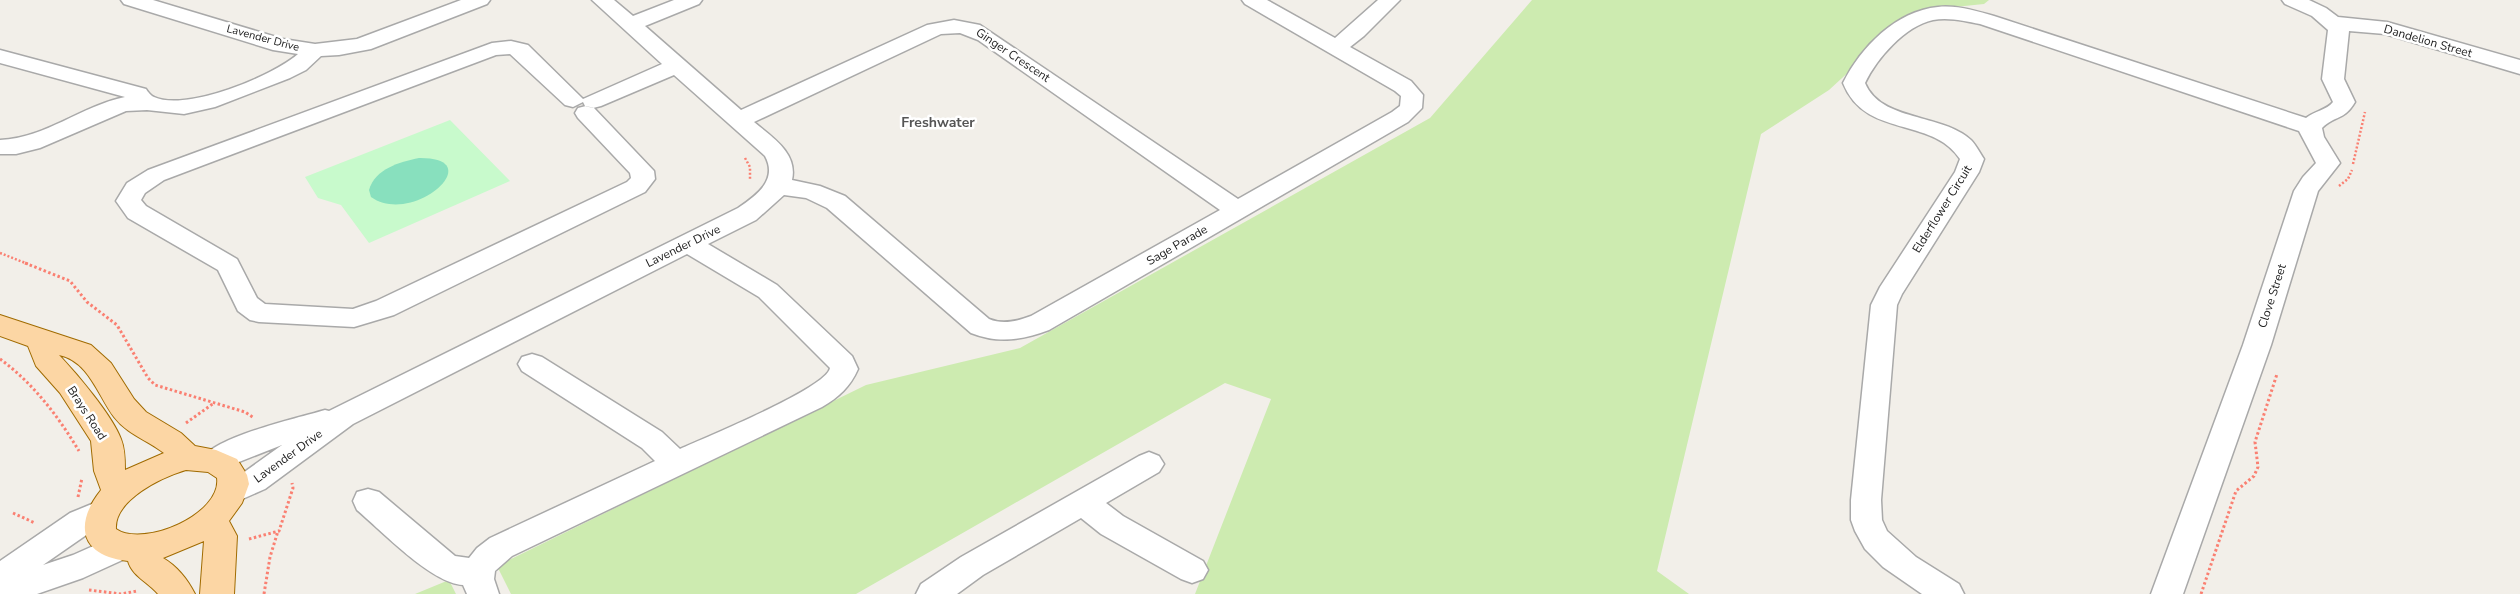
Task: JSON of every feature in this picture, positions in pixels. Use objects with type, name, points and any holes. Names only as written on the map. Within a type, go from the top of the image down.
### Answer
[{"type":"main road","points":[[0,325],[40,340],[70,346],[84,354],[100,372],[122,407],[148,429],[201,459],[228,467],[233,478],[231,492],[224,505],[212,518],[179,539],[130,548],[108,542],[101,534],[100,523],[111,502],[150,470],[201,459]]},
{"type":"main road","name":"Brays Road","points":[[40,340],[46,359],[70,385],[106,439],[109,452],[111,502]]},
{"type":"main road","points":[[212,518],[221,536],[217,594]]},
{"type":"main road","points":[[130,548],[145,564],[160,573],[178,594]]},
{"type":"street","name":"Lavender Drive","points":[[131,0],[281,45],[315,50],[339,49],[363,44],[480,0]]},
{"type":"street","points":[[602,0],[770,147],[780,159],[782,173],[778,186]]},
{"type":"street","points":[[630,25],[692,0]]},
{"type":"street","name":"Sage Parade","points":[[778,186],[812,191],[836,202],[974,321],[986,329],[1003,332],[1020,330],[1040,323],[1400,117],[1411,108],[1412,95],[1403,86],[1252,0]]},
{"type":"street","points":[[1336,48],[1358,32],[1390,0]]},
{"type":"street","points":[[2292,0],[2313,8],[2334,23],[2340,34],[2333,79],[2344,102],[2340,110],[2319,118],[2310,127]]},
{"type":"street","name":"Elderflower Circuit","points":[[1948,594],[1904,565],[1874,539],[1867,524],[1866,500],[1884,305],[1889,293],[1967,172],[1972,159],[1966,148],[1955,139],[1877,109],[1861,99],[1857,94],[1854,83],[1862,70],[1889,36],[1908,22],[1928,13],[1952,11],[1987,20],[2310,127]]},
{"type":"street","name":"Dandelion Street","points":[[2334,23],[2387,28],[2520,67]]},
{"type":"street","name":"Ginger Crescent","points":[[739,120],[934,29],[952,26],[969,27],[985,36],[1237,210]]},
{"type":"street","points":[[500,47],[511,47],[523,52],[584,105],[642,170],[643,179],[636,188],[394,304],[363,316],[272,315],[253,310],[247,304],[228,265],[137,212],[128,201],[136,188],[156,175],[500,47]]},
{"type":"street","points":[[0,148],[34,142],[103,111],[145,101],[175,107],[201,104],[285,73],[304,61],[315,50]]},
{"type":"street","points":[[0,56],[138,94],[145,101]]},
{"type":"street","points":[[584,105],[676,66]]},
{"type":"street","points":[[103,111],[112,88]]},
{"type":"street","name":"Clove Street","points":[[2167,594],[2257,345],[2306,191],[2311,180],[2324,170],[2328,164],[2312,136],[2310,127]]},
{"type":"street","name":"Lavender Drive","points":[[231,492],[254,481],[343,416],[747,214],[764,201],[778,186]]},
{"type":"street","points":[[368,501],[444,566],[480,583],[486,558],[501,547],[812,400],[834,386],[844,369],[835,355],[768,291],[687,243]]},
{"type":"street","points":[[532,364],[652,440],[676,463]]},
{"type":"street","name":"Lavender Drive","points":[[201,459],[343,416]]},
{"type":"street","points":[[932,594],[972,566],[1149,464]]},
{"type":"street","points":[[0,578],[111,502]]},
{"type":"street","points":[[1083,503],[1112,525],[1192,570]]},
{"type":"street","points":[[0,593],[130,548]]},
{"type":"path","points":[[744,156],[751,175],[746,187]]},
{"type":"path","points":[[0,253],[70,281],[87,302],[117,325],[148,378],[155,385],[245,412],[256,419],[258,424]]},
{"type":"path","points":[[0,359],[16,370],[35,388],[76,445],[82,460]]},
{"type":"path","points":[[184,425],[214,403]]},
{"type":"path","points":[[264,594],[270,557],[293,488],[292,478]]},
{"type":"path","points":[[13,513],[38,524]]},
{"type":"path","points":[[243,540],[278,531]]},
{"type":"path","points":[[83,591],[121,594],[140,589]]},
{"type":"green space","points":[[1532,0],[1989,0],[1984,4],[1915,11],[1829,90],[1761,134],[1657,571],[1689,594],[1195,594],[1271,399],[1225,383],[856,594],[511,594],[497,566],[866,385],[1020,348],[1430,118]]},
{"type":"green space","points":[[450,120],[510,181],[369,243],[341,205],[318,198],[305,177]]},
{"type":"green space","points":[[419,158],[439,161],[448,168],[447,178],[438,188],[424,198],[406,203],[388,204],[371,197],[369,190],[372,183],[382,172],[396,164]]},
{"type":"green space","points":[[449,580],[456,594],[415,594]]},
{"type":"district","name":"Freshwater","points":[[938,122]]}]
